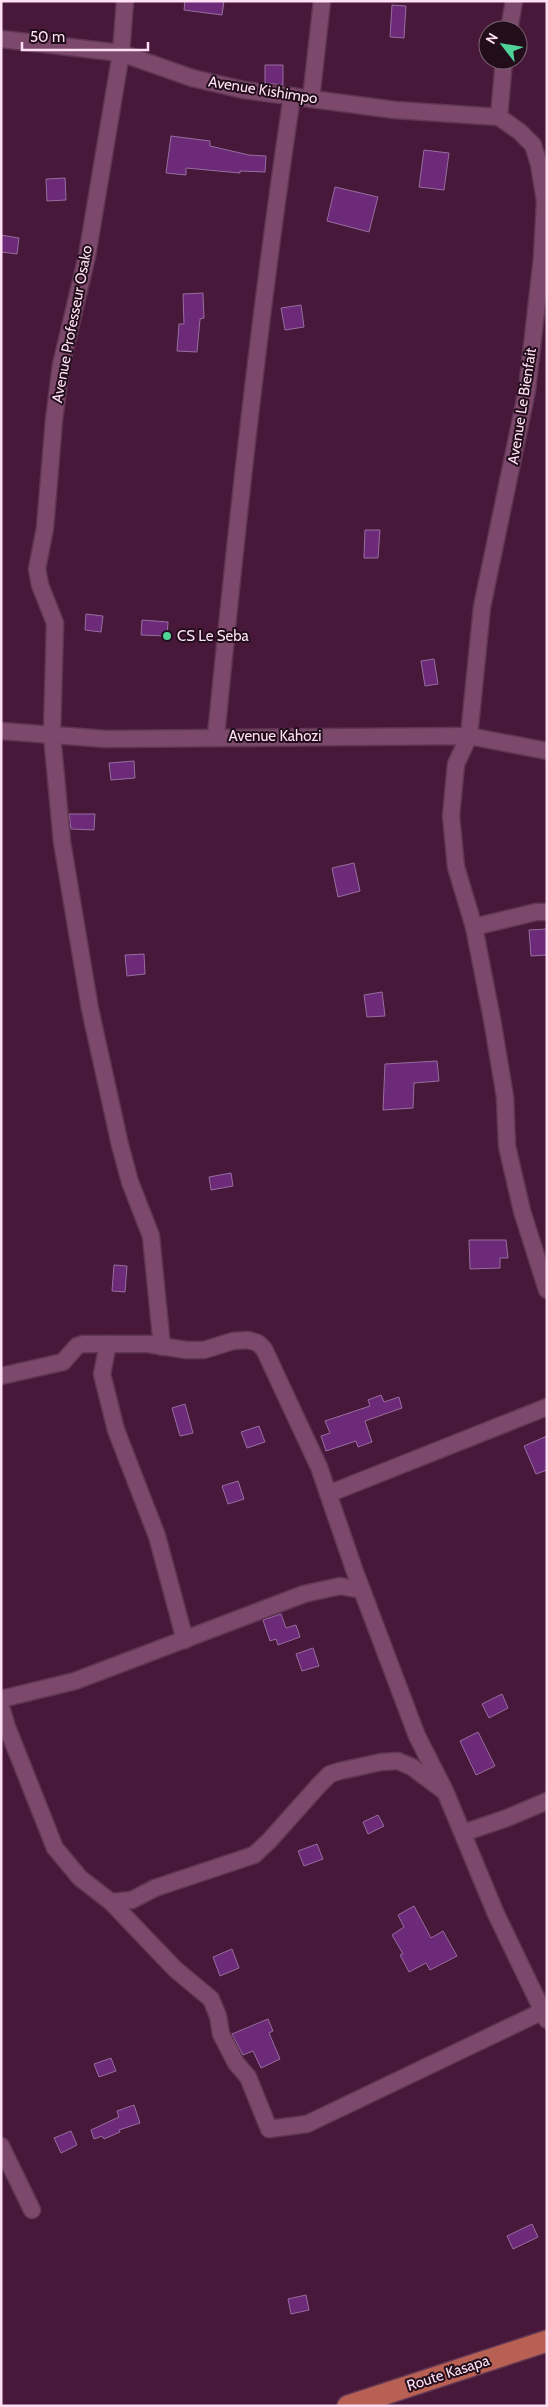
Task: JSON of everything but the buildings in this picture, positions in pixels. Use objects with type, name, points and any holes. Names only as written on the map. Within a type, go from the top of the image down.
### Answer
[{"type":"main road","name":"Route Kasapa","points":[[348,2406],[547,2341]]},
{"type":"street","name":"Avenue Professeur Osako","points":[[125,1],[121,53],[87,256],[61,365],[53,428],[47,512],[37,569],[40,585],[55,624],[52,735],[62,842],[90,1009],[120,1145],[130,1182],[151,1236],[162,1347]]},
{"type":"street","points":[[311,99],[322,1]]},
{"type":"street","points":[[511,20],[514,1]]},
{"type":"street","name":"Avenue Kishimpo","points":[[1,38],[121,53],[192,78],[244,90],[395,110],[499,117]]},
{"type":"street","points":[[499,117],[503,70]]},
{"type":"street","points":[[216,736],[269,246],[292,96]]},
{"type":"street","name":"Avenue Le Bienfait","points":[[499,117],[520,132],[533,145],[539,164],[545,201],[544,229],[527,390],[482,608],[469,736],[456,764],[451,816],[456,867],[474,927],[492,1019],[505,1097],[507,1146],[522,1211],[547,1290]]},
{"type":"street","name":"Avenue Kahozi","points":[[1,731],[106,738],[469,736],[547,751]]},
{"type":"street","points":[[474,927],[536,912],[547,912]]},
{"type":"street","points":[[1,1376],[63,1362],[78,1346],[83,1344],[148,1344],[204,1350],[233,1341],[248,1340],[258,1343],[264,1349],[319,1467],[362,1590],[417,1736],[444,1791],[496,1914],[545,2015],[307,2124],[269,2129],[248,2077],[236,2063],[221,2034],[218,2016],[211,1999],[175,1969],[111,1902],[80,1878],[55,1848],[7,1727],[1,1707]]},
{"type":"street","points":[[108,1344],[102,1374],[116,1430],[157,1536],[185,1640]]},
{"type":"street","points":[[328,1494],[547,1407]]},
{"type":"street","points":[[1,1699],[75,1681],[304,1594],[340,1586],[362,1590]]},
{"type":"street","points":[[111,1902],[132,1900],[155,1888],[254,1855],[330,1774],[381,1762],[398,1761],[412,1767],[444,1791]]},
{"type":"street","points":[[462,1833],[507,1818],[547,1801]]},
{"type":"street","points":[[1,2146],[32,2210]]},
{"type":"place","name":"CS Le Seba","points":[[167,636]]}]
